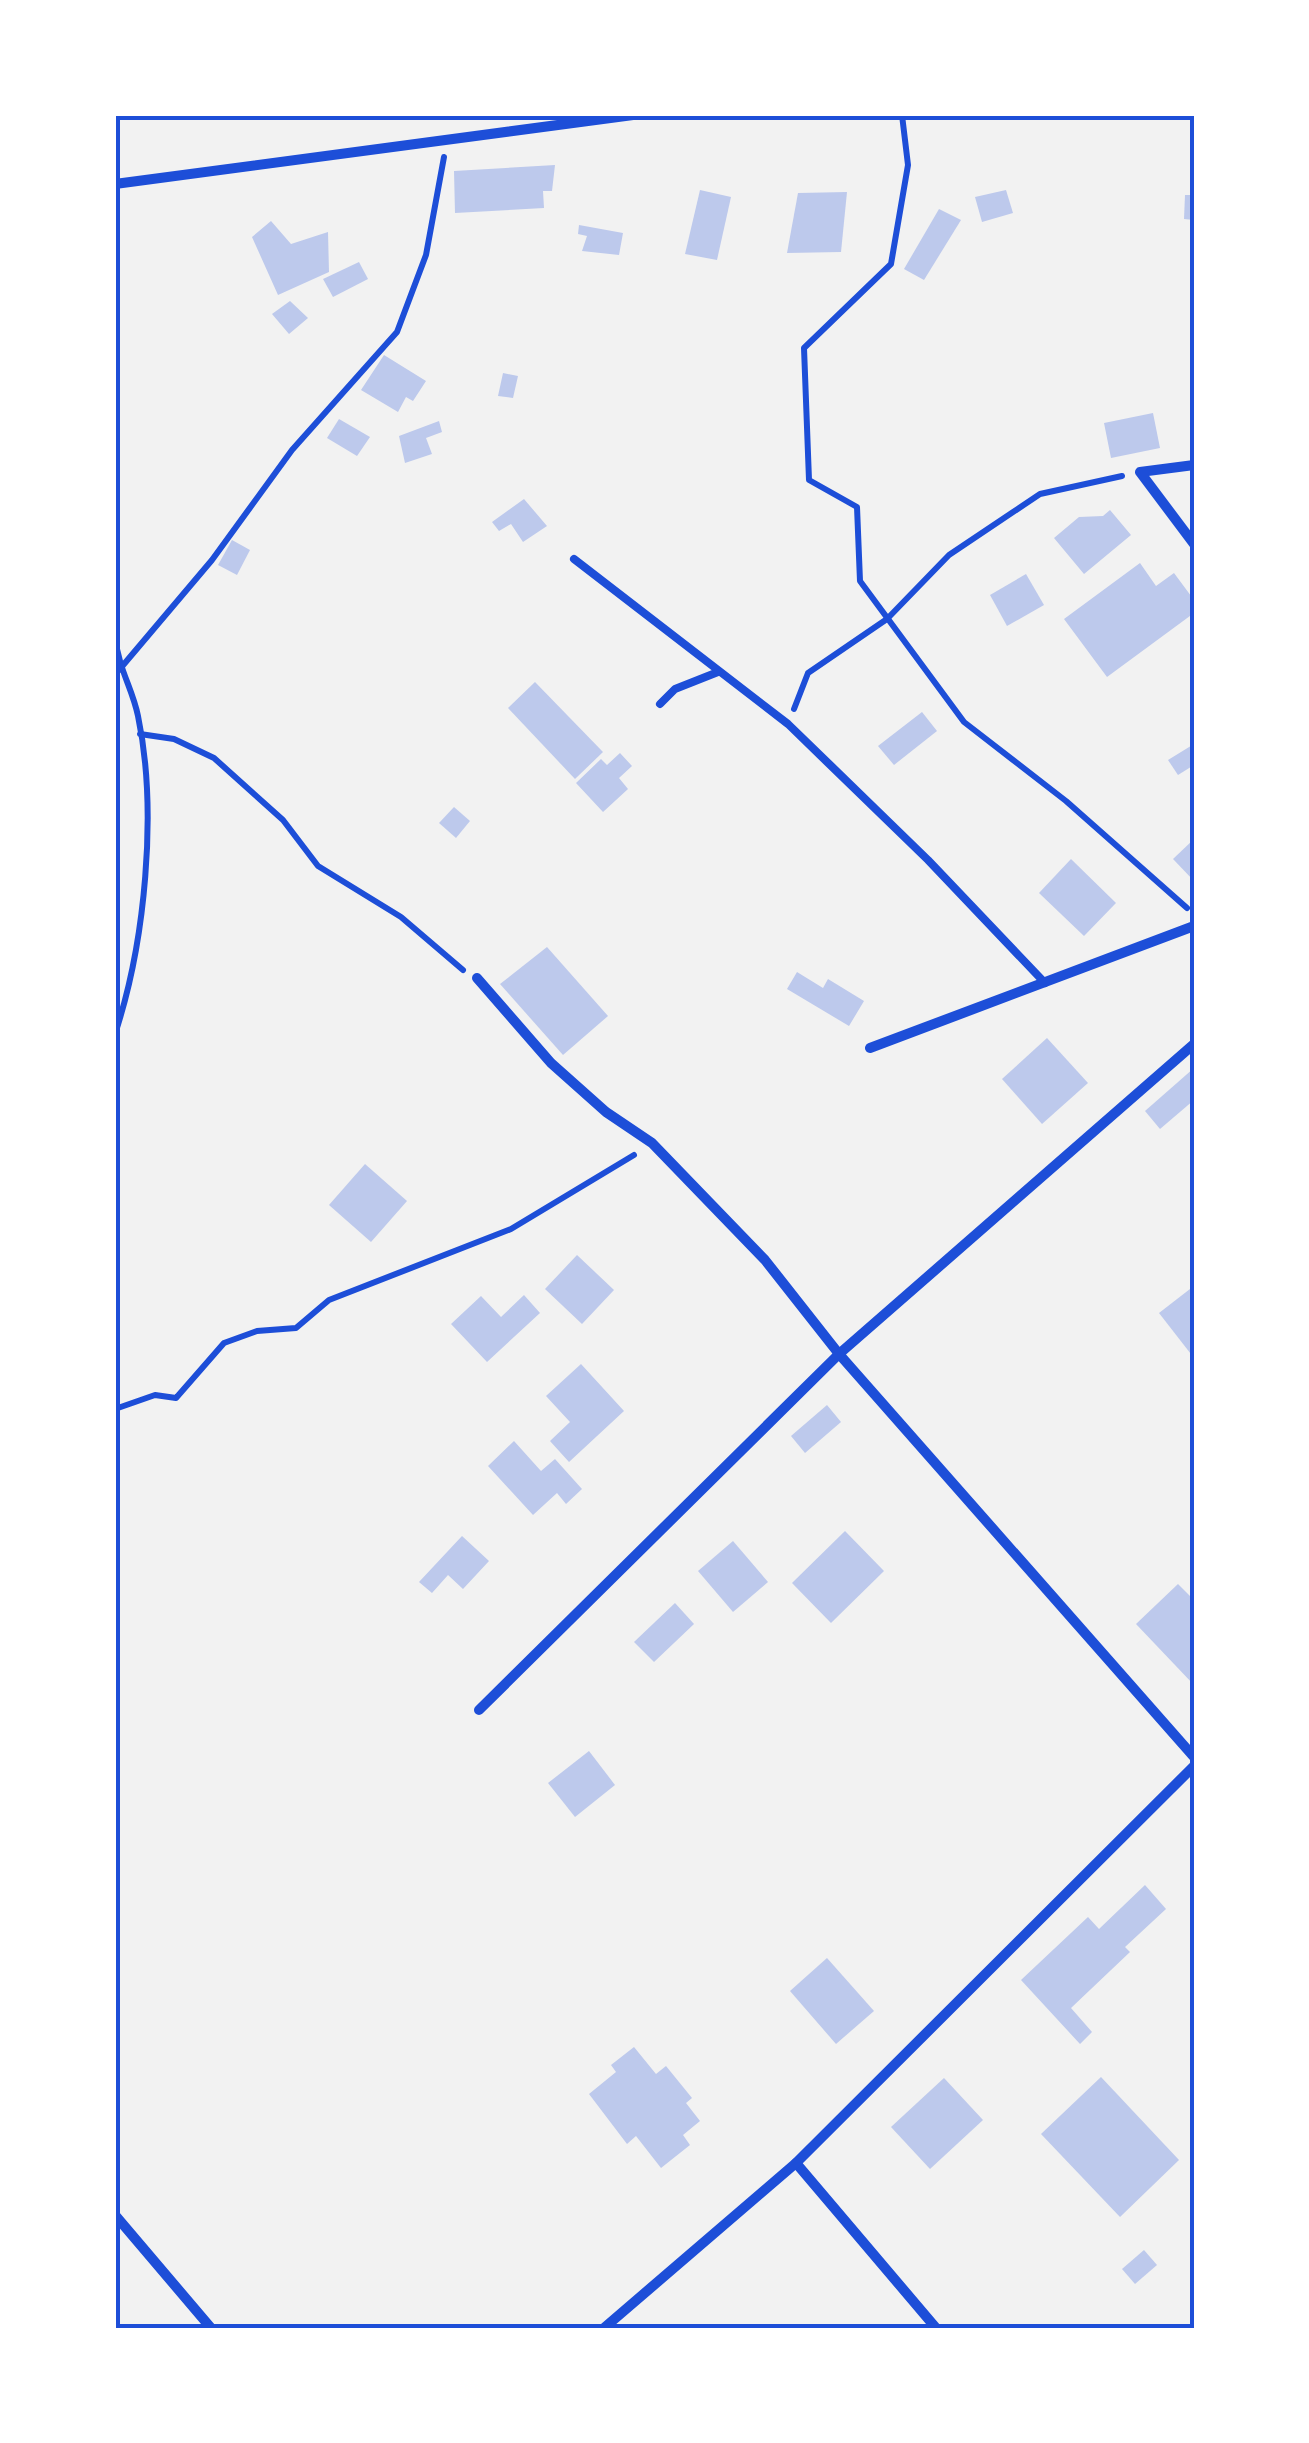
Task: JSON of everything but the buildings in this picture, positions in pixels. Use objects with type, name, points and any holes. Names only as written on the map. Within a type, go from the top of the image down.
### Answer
[{"type":"street","points":[[115,184],[632,115]]},
{"type":"street","points":[[1194,465],[1140,472],[1194,544]]},
{"type":"street","points":[[870,1048],[1194,926]]},
{"type":"street","points":[[477,978],[551,1062],[606,1112],[652,1144],[766,1260],[838,1354],[1194,1757]]},
{"type":"street","points":[[479,1710],[838,1354],[1194,1044]]},
{"type":"street","points":[[604,2328],[796,2162],[1194,1766]]},
{"type":"street","points":[[796,2162],[936,2328]]},
{"type":"street","points":[[115,2215],[211,2328]]},
{"type":"lane","points":[[574,560],[788,724],[928,860],[1045,983]]},
{"type":"lane","points":[[660,704],[675,689],[718,672]]},
{"type":"path","points":[[902,115],[908,165],[892,264],[804,348],[809,480],[857,507],[860,581],[964,722],[1066,801],[1194,914]]},
{"type":"path","points":[[119,670],[212,560],[292,450],[397,332],[426,255],[446,141]]},
{"type":"path","points":[[788,724],[808,673],[887,619],[948,554],[1040,494],[1140,472]]},
{"type":"path","points":[[115,636],[119,670],[138,714],[146,805],[140,918],[129,990],[115,1034]]},
{"type":"path","points":[[140,734],[174,739],[214,758],[284,820],[318,866],[401,917],[448,962],[477,978]]},
{"type":"path","points":[[115,1409],[155,1394],[176,1398],[224,1343],[258,1331],[296,1328],[328,1300],[512,1229],[652,1144]]}]
